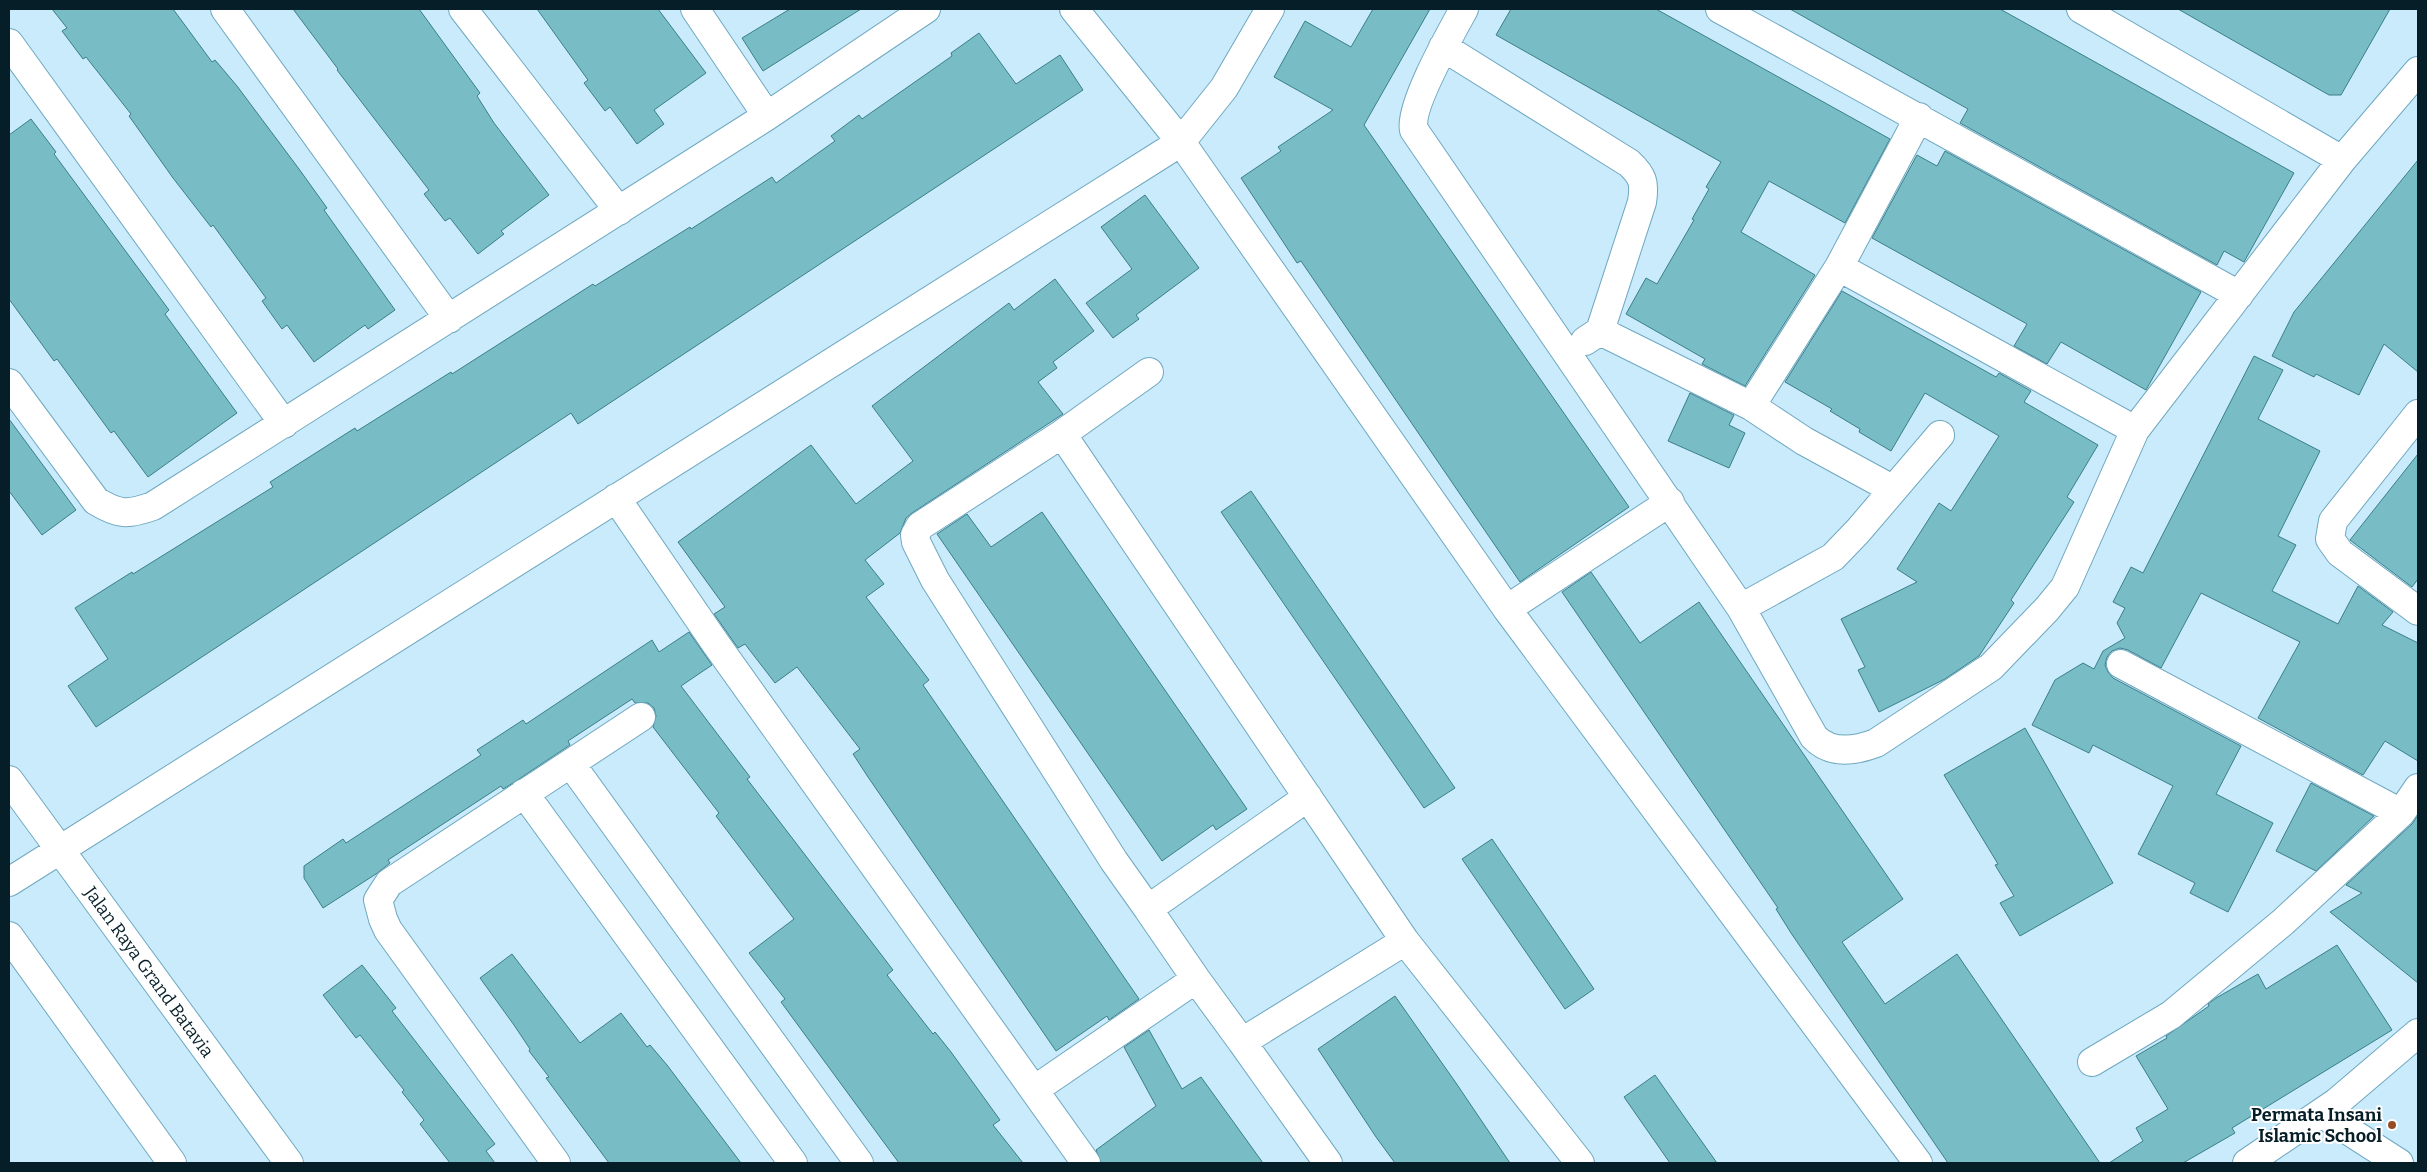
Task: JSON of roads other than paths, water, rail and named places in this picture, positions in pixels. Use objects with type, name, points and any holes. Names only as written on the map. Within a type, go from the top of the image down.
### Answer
[{"type":"street","points":[[225,9],[449,319]]},
{"type":"street","points":[[463,9],[619,211]]},
{"type":"street","points":[[695,9],[767,116]]},
{"type":"street","points":[[9,383],[96,502],[112,511],[131,514],[152,506],[767,116],[926,9]]},
{"type":"street","points":[[1074,9],[1181,142],[1507,609],[1918,1163]]},
{"type":"street","points":[[9,882],[1181,142],[1224,88],[1270,9]]},
{"type":"street","points":[[1464,9],[1443,47],[1413,117],[1414,130],[1741,608],[1817,740],[1841,751],[1862,748],[1876,743],[1991,667],[2047,609],[2065,587],[2135,430],[2342,160],[2418,71]]},
{"type":"street","points":[[1720,9],[2239,295]]},
{"type":"street","points":[[2081,9],[2342,160]]},
{"type":"street","points":[[9,43],[284,424]]},
{"type":"street","points":[[1443,47],[1629,163],[1642,178],[1644,183],[1642,202],[1600,331],[1567,352]]},
{"type":"street","points":[[1751,406],[1839,267],[1919,117]]},
{"type":"street","points":[[1839,267],[2135,430]]},
{"type":"street","points":[[1600,331],[1751,406],[1804,441],[1892,489]]},
{"type":"street","points":[[1149,372],[1062,434],[920,526],[915,535],[916,542],[935,580],[1109,853],[1196,979],[1328,1163]]},
{"type":"street","points":[[2418,414],[2334,521],[2330,539],[2340,553],[2418,611]]},
{"type":"street","points":[[1062,434],[1405,941],[1580,1163]]},
{"type":"street","points":[[1741,608],[1833,557],[1858,531],[1940,435]]},
{"type":"street","points":[[616,498],[716,644],[1086,1163]]},
{"type":"street","points":[[1507,609],[1670,502]]},
{"type":"street","points":[[2121,664],[2401,813]]},
{"type":"street","points":[[556,1163],[388,930],[378,900],[389,883],[641,717]]},
{"type":"street","points":[[570,764],[859,1163]]},
{"type":"street","name":"Jalan Raya Grand Batavia","points":[[9,780],[289,1163]]},
{"type":"street","points":[[2092,1062],[2171,1015],[2283,922],[2401,813],[2418,788]]},
{"type":"street","points":[[524,793],[792,1163]]},
{"type":"street","points":[[1148,909],[1308,797]]},
{"type":"street","points":[[9,936],[172,1163]]},
{"type":"street","points":[[1242,1042],[1405,941]]},
{"type":"street","points":[[1034,1090],[1196,979]]},
{"type":"street","points":[[2246,1163],[2337,1102],[2418,1034]]},
{"type":"street","points":[[2321,1113],[2399,1163]]},
{"type":"place","name":"Permata Insani Islamic School","points":[[2392,1125]]}]
